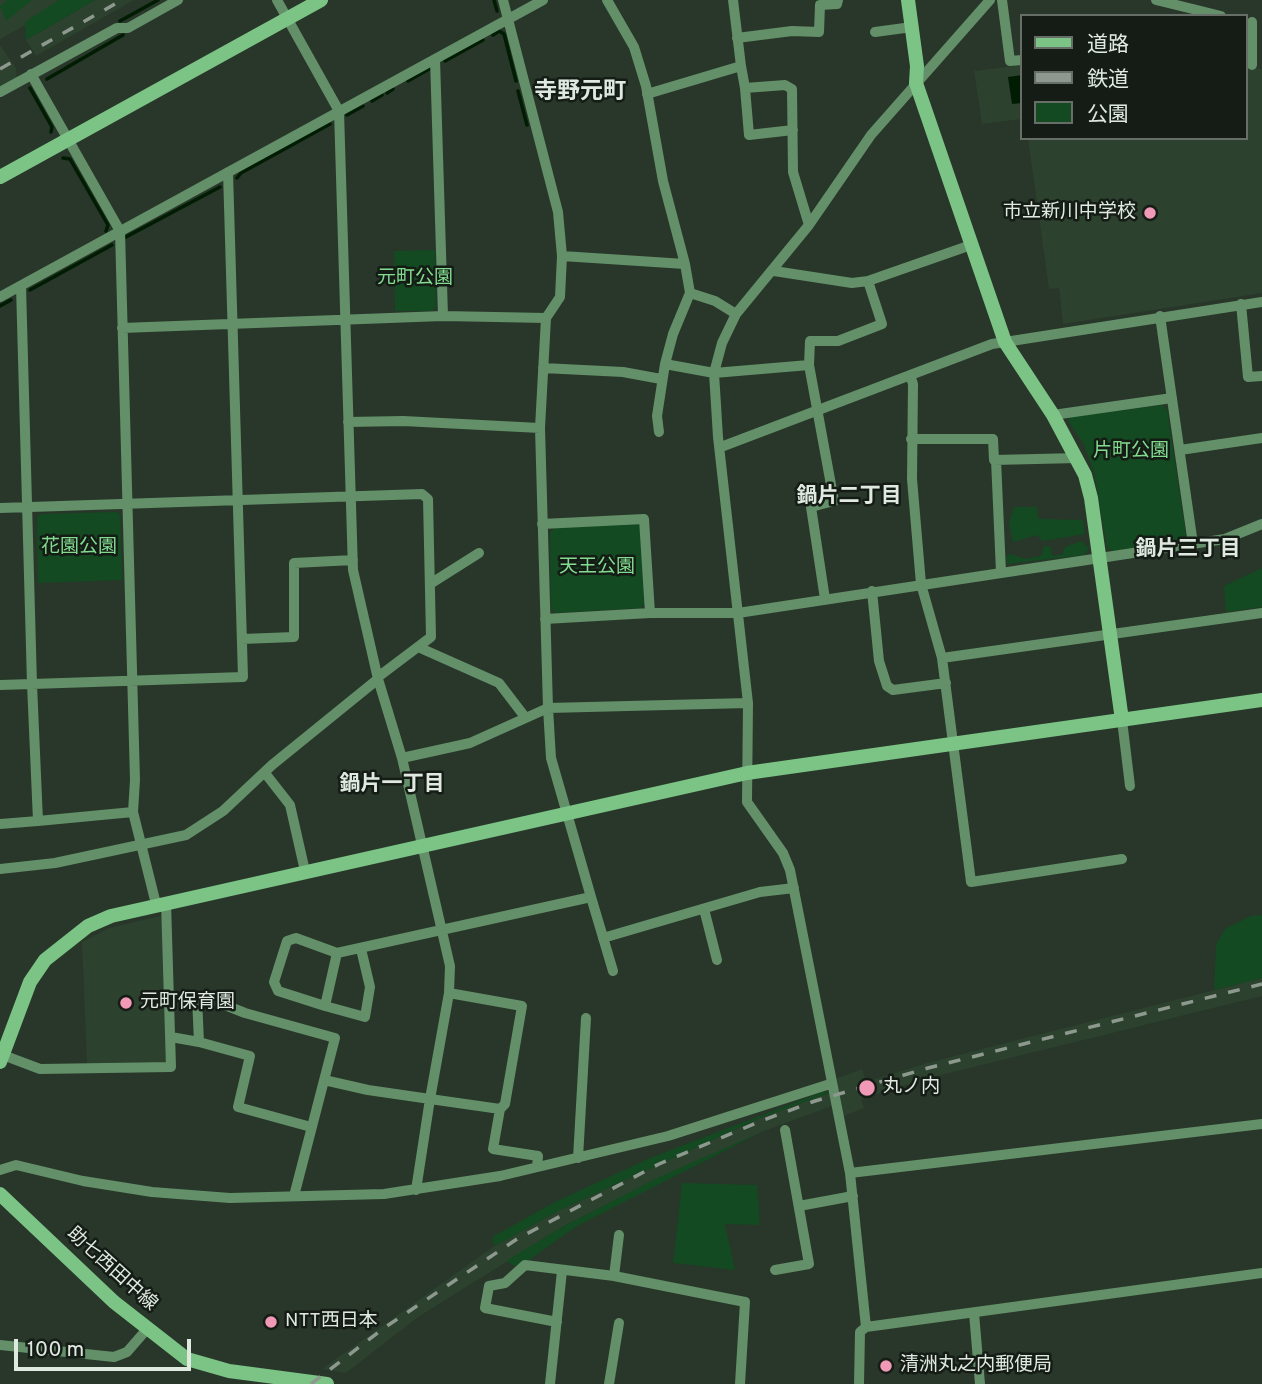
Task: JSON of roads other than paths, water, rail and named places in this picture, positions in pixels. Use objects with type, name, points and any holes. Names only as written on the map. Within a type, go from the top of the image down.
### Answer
[{"type":"street","points":[[0,92],[117,28],[128,28],[178,0]]},
{"type":"street","points":[[277,0],[339,111],[352,560],[378,678],[402,758],[452,976],[416,1189]]},
{"type":"street","points":[[0,177],[321,0]]},
{"type":"street","points":[[503,0],[558,212],[562,256],[560,297],[546,318],[540,428],[551,758],[613,971]]},
{"type":"street","points":[[0,297],[543,0]]},
{"type":"street","points":[[607,0],[634,47],[648,94],[663,181],[690,293],[661,379],[657,416],[659,432]]},
{"type":"street","points":[[733,0],[749,135],[793,130]]},
{"type":"street","points":[[737,38],[819,32],[820,5],[837,4],[838,0]]},
{"type":"street","points":[[908,0],[916,83],[1005,342],[1078,458],[1091,498],[1130,786]]},
{"type":"street","points":[[866,1327],[850,1173],[830,1084],[794,888],[783,853],[747,803],[748,703],[714,373],[722,343],[736,314],[774,271],[809,225],[871,135],[989,0]]},
{"type":"street","points":[[1002,0],[1010,61],[1020,60]]},
{"type":"street","points":[[1156,0],[1213,14]]},
{"type":"street","points":[[1253,21],[1253,65]]},
{"type":"street","points":[[875,32],[912,26]]},
{"type":"street","points":[[435,59],[443,316]]},
{"type":"street","points":[[648,94],[741,66]]},
{"type":"street","points":[[32,74],[120,231],[133,812],[161,903],[171,1067],[40,1069],[1,1057],[30,982],[45,960],[88,926],[111,916],[161,903],[566,812],[747,774],[1262,700]]},
{"type":"street","points":[[745,88],[785,85],[792,89],[793,172],[809,225]]},
{"type":"street","points":[[0,685],[243,677],[228,172]]},
{"type":"street","points":[[774,271],[852,283],[868,281],[971,245]]},
{"type":"street","points":[[562,256],[685,264]]},
{"type":"street","points":[[825,599],[811,507],[834,501],[809,365],[810,341],[838,341],[882,324],[868,281]]},
{"type":"street","points":[[21,286],[38,821]]},
{"type":"street","points":[[690,293],[715,301],[736,314]]},
{"type":"street","points":[[721,447],[1005,342],[1262,302]]},
{"type":"street","points":[[1241,304],[1248,377],[1262,376]]},
{"type":"street","points":[[122,328],[443,316],[537,315],[546,318]]},
{"type":"street","points":[[1160,316],[1193,544]]},
{"type":"street","points":[[665,364],[714,373],[809,365]]},
{"type":"street","points":[[543,368],[623,372],[661,379]]},
{"type":"street","points":[[910,375],[913,384],[911,439],[921,584],[942,658],[971,882],[1122,859]]},
{"type":"street","points":[[1053,415],[1172,398]]},
{"type":"street","points":[[348,422],[403,421],[540,428]]},
{"type":"street","points":[[1180,450],[1262,438]]},
{"type":"street","points":[[911,439],[993,439],[1001,572]]},
{"type":"street","points":[[996,460],[1078,458]]},
{"type":"street","points":[[0,508],[422,494],[428,499],[431,637],[378,678],[223,811],[186,835],[142,847],[55,863],[0,869]]},
{"type":"street","points":[[542,524],[644,519],[650,613]]},
{"type":"street","points":[[545,619],[650,613],[738,613],[1225,539],[1262,524]]},
{"type":"street","points":[[430,584],[479,553]]},
{"type":"street","points":[[242,639],[294,637],[294,563],[352,560]]},
{"type":"street","points":[[872,592],[879,661],[887,686],[893,690],[946,684]]},
{"type":"street","points":[[942,658],[1262,613]]},
{"type":"street","points":[[418,647],[499,683],[525,717]]},
{"type":"street","points":[[402,758],[470,743],[548,708],[748,703]]},
{"type":"street","points":[[265,773],[290,805],[305,871]]},
{"type":"street","points":[[0,824],[133,812]]},
{"type":"street","points":[[603,938],[760,892],[794,888]]},
{"type":"street","points":[[361,949],[370,986],[365,1017],[278,991],[274,982],[287,942],[296,938],[337,953],[591,897]]},
{"type":"street","points":[[704,909],[717,960]]},
{"type":"street","points":[[325,1006],[337,953]]},
{"type":"street","points":[[449,993],[522,1006],[505,1104],[500,1109],[493,1149],[538,1156],[537,1167]]},
{"type":"street","points":[[198,1042],[197,998],[207,998],[245,1013],[335,1038],[293,1196]]},
{"type":"street","points":[[578,1158],[586,1017]]},
{"type":"street","points":[[170,1037],[250,1056],[238,1107],[311,1127]]},
{"type":"street","points":[[324,1080],[368,1090],[500,1109]]},
{"type":"street","points":[[0,1170],[4,1166],[16,1165],[83,1181],[152,1192],[253,1199],[358,1196],[416,1189],[578,1158],[668,1136],[830,1084]]},
{"type":"street","points":[[850,1173],[1262,1124]]},
{"type":"street","points":[[775,1270],[809,1264],[785,1130]]},
{"type":"street","name":"助七西田中線","points":[[0,1194],[147,1329],[187,1359],[206,1366],[281,1382],[327,1384]]},
{"type":"street","points":[[799,1206],[853,1196]]},
{"type":"street","points":[[614,1276],[619,1235]]},
{"type":"street","points":[[557,1322],[485,1308],[491,1283],[505,1283],[525,1265],[614,1276],[745,1302],[740,1384]]},
{"type":"street","points":[[550,1384],[562,1270]]},
{"type":"street","points":[[859,1384],[860,1332],[866,1327],[1262,1273]]},
{"type":"street","points":[[974,1313],[980,1384]]},
{"type":"street","points":[[609,1384],[619,1323]]},
{"type":"street","points":[[0,1345],[114,1357],[127,1352],[147,1329]]},
{"type":"waterway","points":[[120,21],[158,0]]},
{"type":"waterway","points":[[494,0],[497,11]]},
{"type":"waterway","points":[[493,35],[499,31],[504,34],[516,81]]},
{"type":"waterway","points":[[47,79],[123,35]]},
{"type":"waterway","points":[[445,61],[483,40]]},
{"type":"waterway","points":[[408,81],[429,69]]},
{"type":"waterway","points":[[30,88],[52,127],[51,132]]},
{"type":"waterway","points":[[387,93],[393,89]]},
{"type":"waterway","points":[[518,91],[527,125]]},
{"type":"waterway","points":[[372,101],[382,95]]},
{"type":"waterway","points":[[347,115],[363,106]]},
{"type":"waterway","points":[[237,178],[241,173],[330,124]]},
{"type":"waterway","points":[[63,158],[70,159],[108,225],[106,231]]},
{"type":"waterway","points":[[126,237],[220,187]]},
{"type":"waterway","points":[[30,290],[112,245]]},
{"type":"waterway","points":[[0,306],[11,300]]},
{"type":"railway","points":[[0,69],[122,0]]},
{"type":"railway","points":[[311,1384],[384,1328],[517,1239],[659,1164],[761,1121],[815,1101],[928,1068],[1262,984]]},
{"type":"place","name":"市立新川中学校","points":[[1150,213]]},
{"type":"place","name":"元町保育園","points":[[126,1003]]},
{"type":"place","name":"丸ノ内","points":[[867,1088]]},
{"type":"place","name":"NTT西日本","points":[[271,1322]]},
{"type":"place","name":"清洲丸之内郵便局","points":[[886,1366]]},
{"type":"district","name":"寺野元町","points":[[580,93]]},
{"type":"district","name":"鍋片二丁目","points":[[849,498]]},
{"type":"district","name":"鍋片三丁目","points":[[1188,551]]},
{"type":"district","name":"鍋片一丁目","points":[[392,786]]},
{"type":"park label","name":"元町公園","points":[[415,279]]},
{"type":"park label","name":"片町公園","points":[[1131,452]]},
{"type":"park label","name":"花園公園","points":[[79,548]]},
{"type":"park label","name":"天王公園","points":[[597,568]]}]
